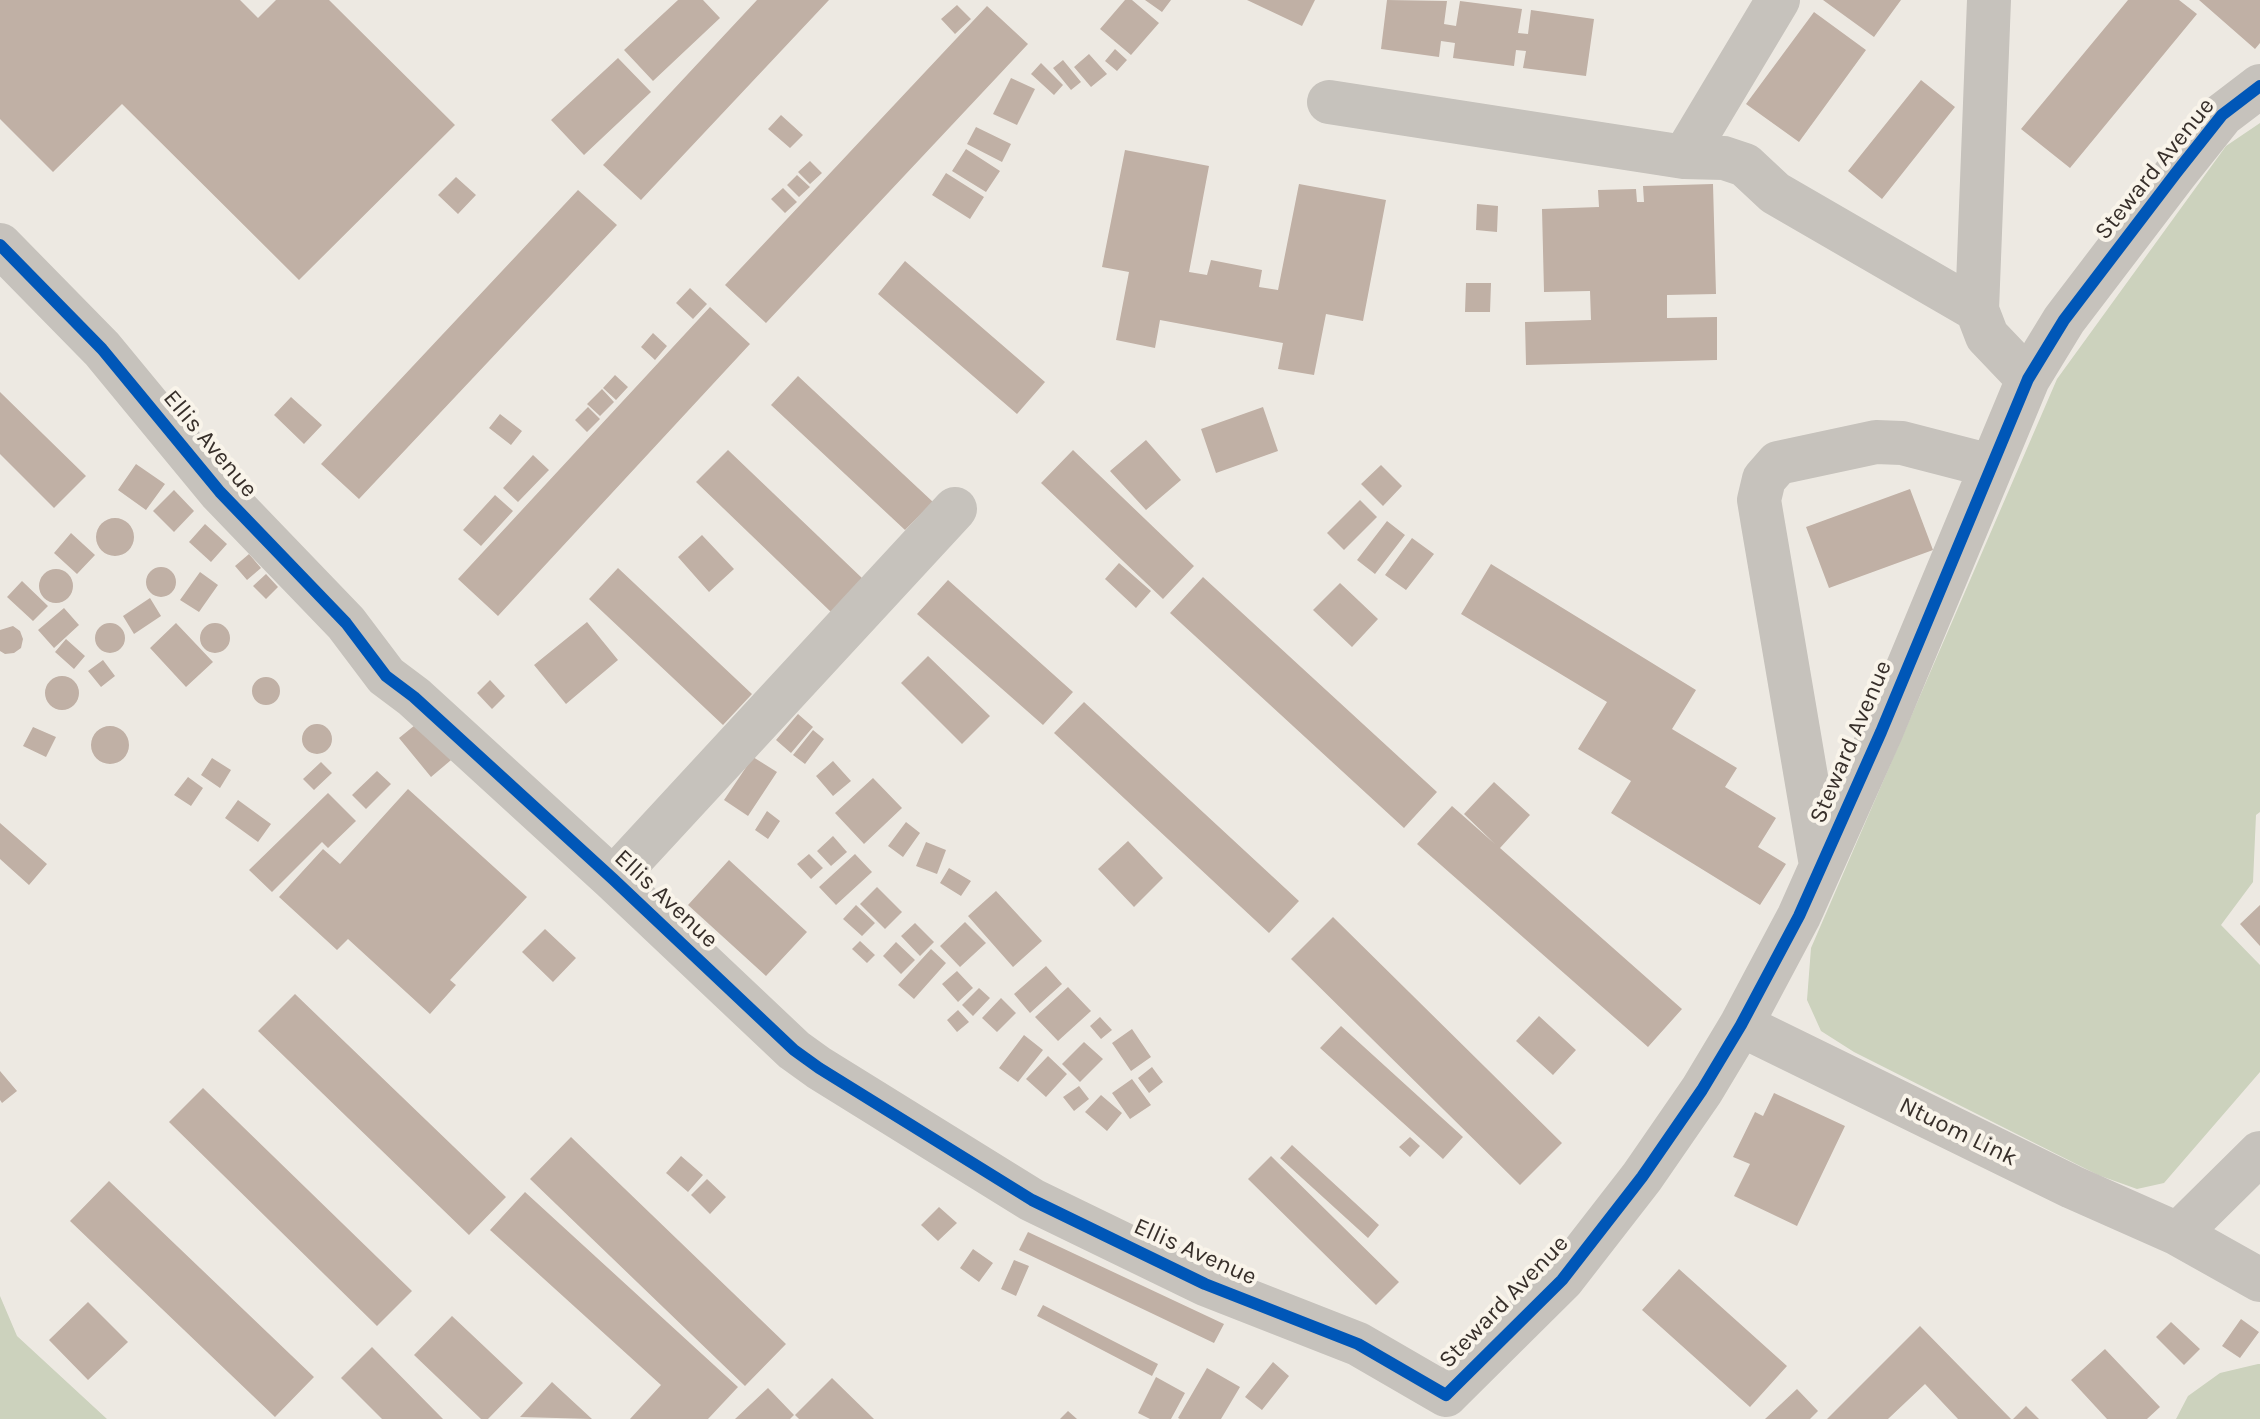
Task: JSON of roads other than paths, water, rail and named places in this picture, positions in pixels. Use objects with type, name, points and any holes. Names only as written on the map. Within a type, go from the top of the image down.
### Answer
[{"type":"street","points":[[1684,157],[1778,0]]},
{"type":"street","points":[[1989,0],[1977,310],[1987,336],[2028,379]]},
{"type":"street","name":"Steward Avenue","points":[[1448,1407],[1562,1280],[1642,1177],[1702,1090],[1741,1025],[1799,916],[1881,732],[2028,379],[2064,320],[2176,173],[2222,115],[2260,86]]},
{"type":"street","points":[[1329,102],[1684,157],[1724,158],[1745,165],[1775,193],[1977,310]]},
{"type":"street","name":"Ellis Avenue","points":[[0,245],[102,349],[220,492],[346,623],[386,676],[414,697],[613,879],[794,1050],[1032,1200],[1205,1284],[1358,1344],[1448,1407]]},
{"type":"street","points":[[1821,865],[1759,500],[1764,479],[1778,463],[1876,442],[1902,443],[1991,466]]},
{"type":"street","points":[[613,879],[955,509]]},
{"type":"street","name":"Ntuom Link","points":[[1741,1025],[2072,1187],[2178,1234],[2260,1280]]},
{"type":"street","points":[[2178,1234],[2260,1153]]}]
